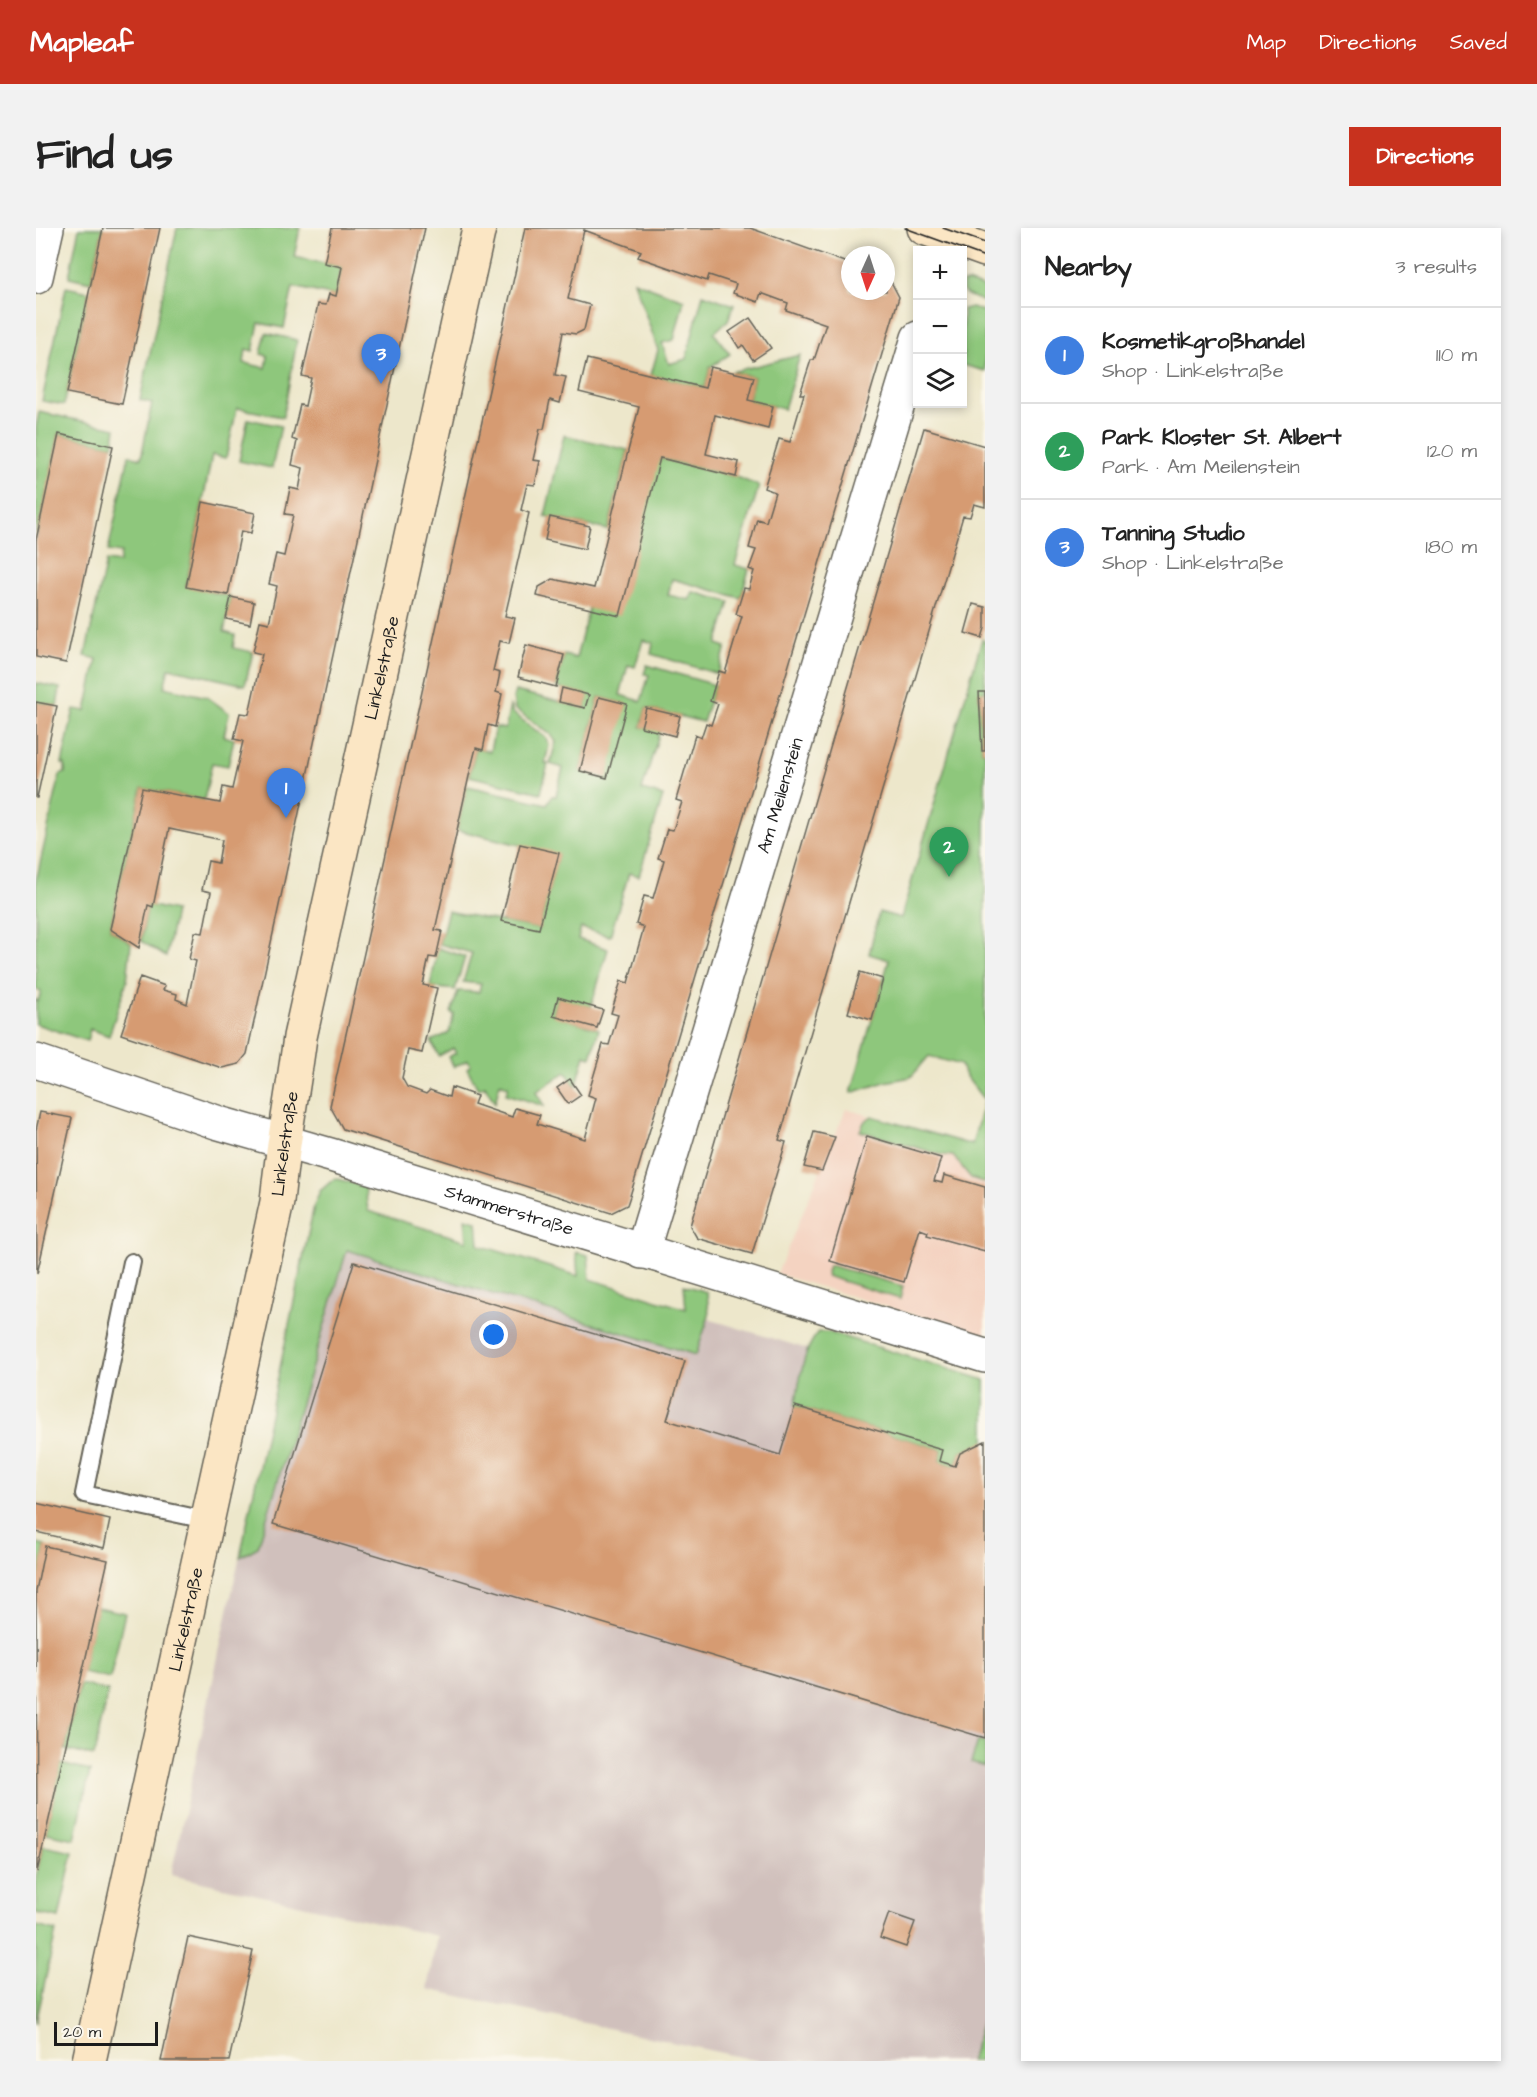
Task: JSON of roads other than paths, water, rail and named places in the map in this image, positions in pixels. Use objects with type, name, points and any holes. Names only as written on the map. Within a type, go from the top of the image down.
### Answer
[{"type":"main road","name":"Linkelstraße","points":[[89,2061],[277,1202],[283,1143],[300,1037],[479,228]]},
{"type":"main road","points":[[938,238],[985,250]]},
{"type":"street","points":[[36,277],[46,228]]},
{"type":"street","name":"Am Meilenstein","points":[[642,1252],[913,354]]},
{"type":"street","name":"Stammerstraße","points":[[36,1061],[283,1143],[334,1156],[985,1356]]},
{"type":"lane","points":[[132,1262],[84,1494],[206,1520]]},
{"type":"tram line","points":[[905,228],[985,257]]},
{"type":"tram line","points":[[943,228],[985,243]]},
{"type":"place","name":"Tanning Studio","points":[[381,384]]},
{"type":"place","name":"Kosmetikgroßhandel","points":[[286,818]]},
{"type":"place","name":"Park Kloster St. Albert","points":[[949,877]]}]
